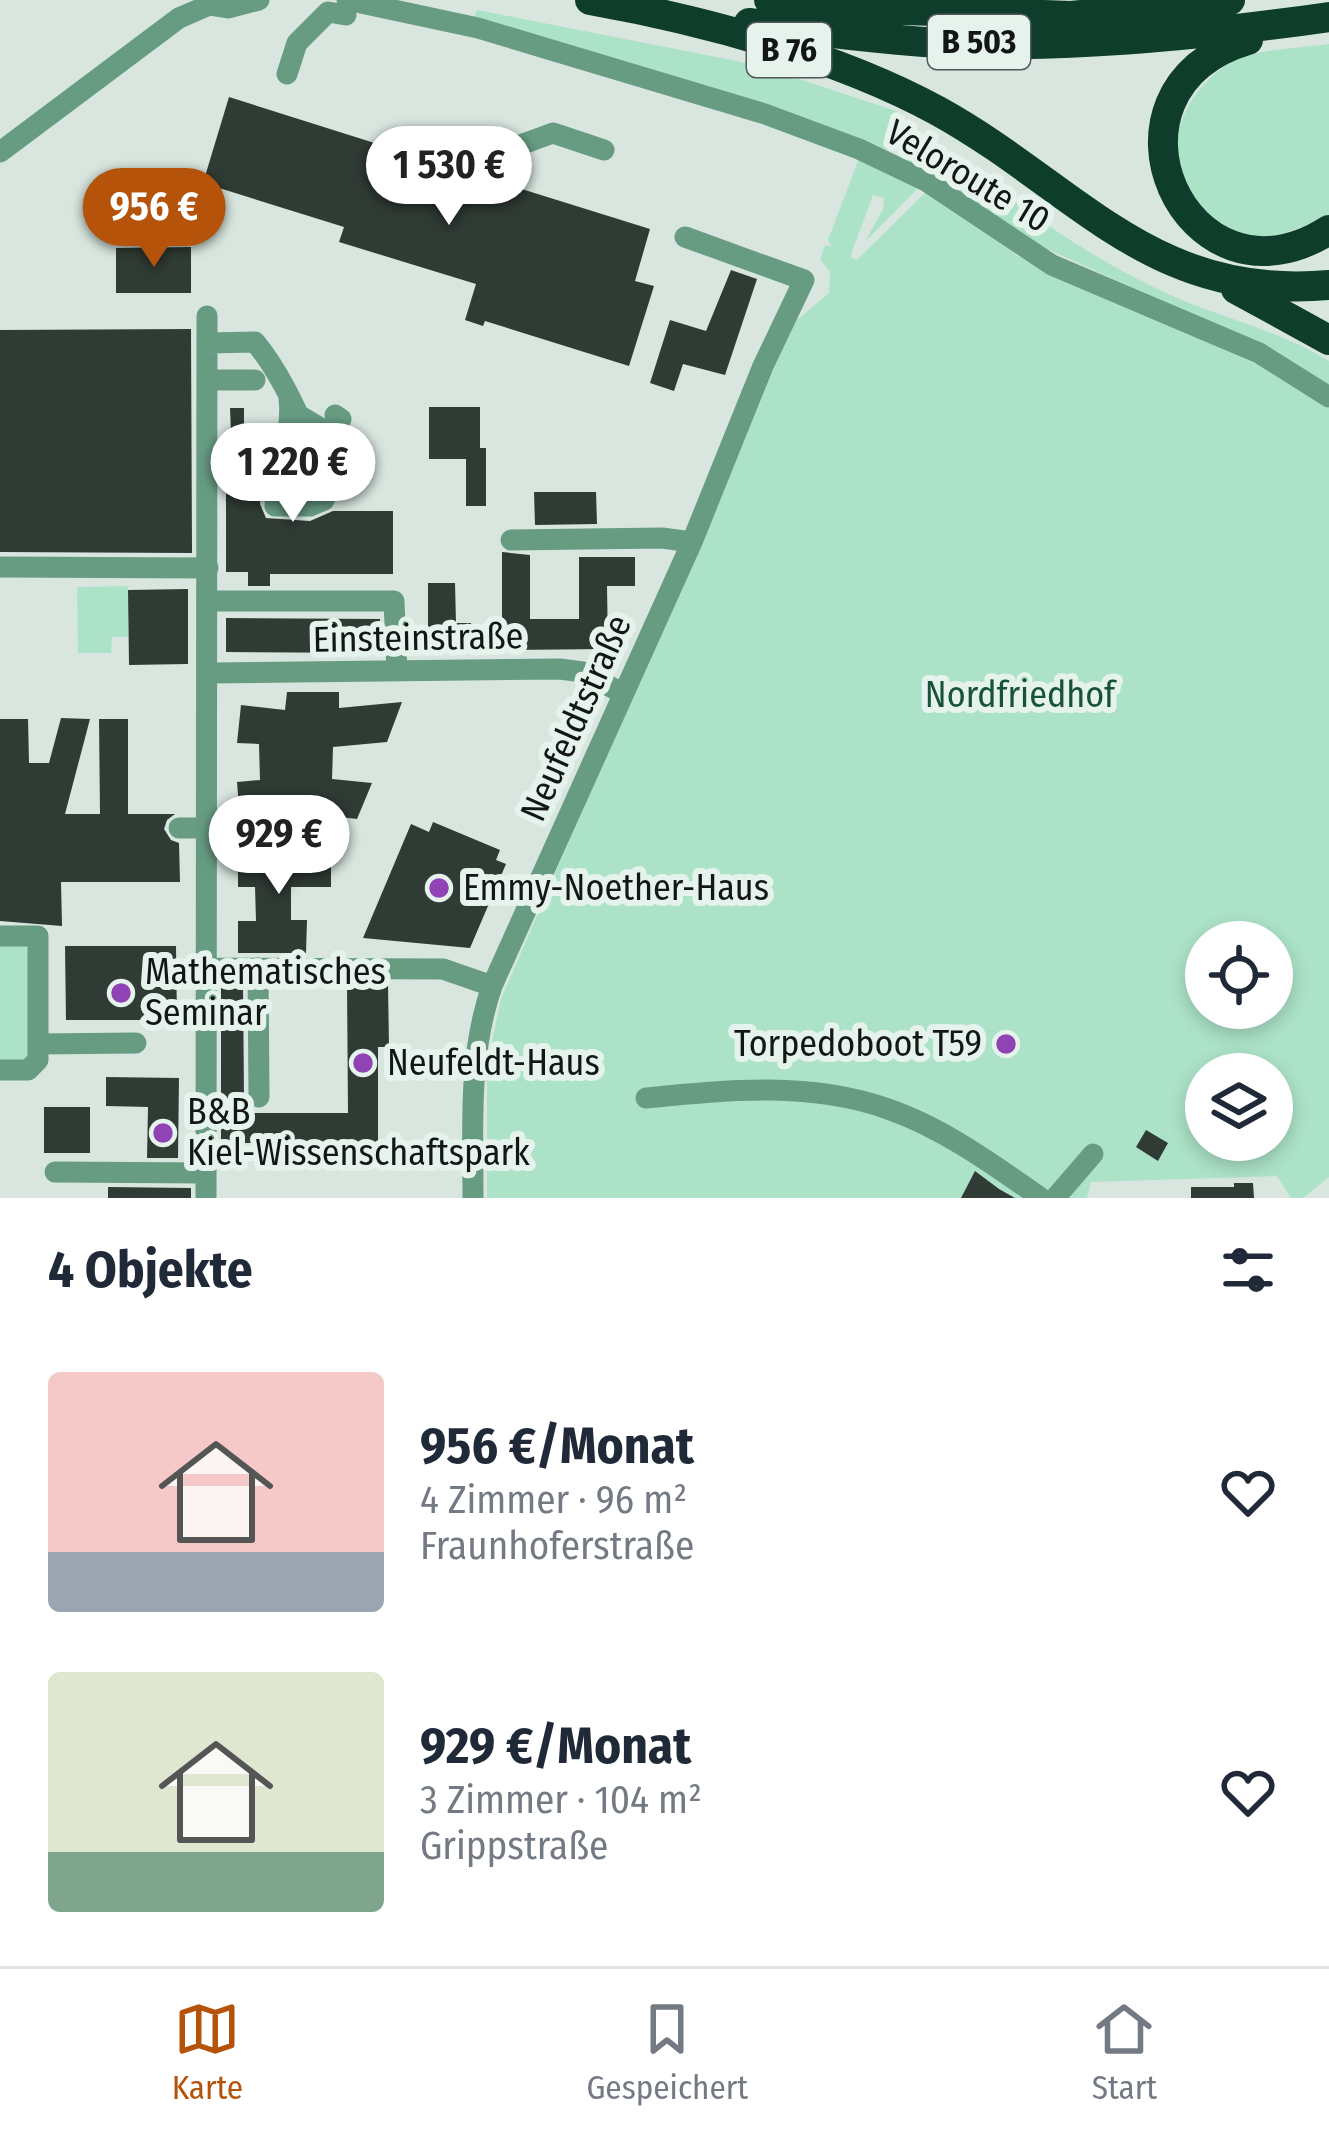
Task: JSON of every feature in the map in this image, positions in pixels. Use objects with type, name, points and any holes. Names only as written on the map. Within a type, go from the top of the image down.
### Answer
[{"type":"highway","name":"B 76","points":[[590,0],[803,54],[897,91],[1003,153],[1123,238],[1162,259],[1215,278],[1281,287],[1329,286]]},
{"type":"highway","name":"B 76","points":[[769,0],[821,7],[1071,16],[1219,2]]},
{"type":"highway","points":[[1219,2],[1249,0]]},
{"type":"highway","name":"B 503","points":[[630,7],[927,42],[1120,39],[1216,33],[1329,17]]},
{"type":"highway","points":[[1329,17],[1240,42],[1204,61],[1178,88],[1169,106],[1161,148],[1171,190],[1184,212],[1220,241],[1238,248],[1275,250],[1310,241],[1329,230]]},
{"type":"highway","points":[[1215,278],[1329,340]]},
{"type":"street","points":[[0,152],[170,24],[209,4],[228,8],[259,0]]},
{"type":"street","points":[[287,74],[297,43],[328,12],[346,7]]},
{"type":"street","name":"Veloroute 10","points":[[346,7],[478,28],[765,114],[859,149],[926,181],[1052,265],[1259,353],[1329,397]]},
{"type":"street","points":[[493,171],[498,153],[553,133],[604,150]]},
{"type":"street","name":"Neufeldtstraße","points":[[473,1198],[473,1074],[478,1025],[492,986],[804,280],[685,237]]},
{"type":"street","points":[[206,1198],[208,568],[220,409],[209,380],[207,316]]},
{"type":"street","points":[[208,343],[254,342],[270,361],[293,406],[335,429]]},
{"type":"street","points":[[209,380],[255,380]]},
{"type":"street","points":[[511,539],[692,542]]},
{"type":"street","points":[[0,567],[208,568]]},
{"type":"street","points":[[208,601],[394,602],[398,671]]},
{"type":"street","name":"Einsteinstraße","points":[[208,673],[560,669],[584,672],[622,693]]},
{"type":"street","points":[[179,828],[207,828]]},
{"type":"street","points":[[0,936],[38,936],[38,1060],[28,1070],[0,1070]]},
{"type":"street","points":[[207,968],[442,969],[492,986]]},
{"type":"street","points":[[258,968],[259,1096]]},
{"type":"street","points":[[38,1044],[136,1043]]},
{"type":"street","points":[[646,1098],[731,1089],[781,1090],[887,1109],[975,1154],[1041,1198]]},
{"type":"street","points":[[1055,1198],[1093,1154]]},
{"type":"street","points":[[55,1172],[206,1173]]},
{"type":"green space","points":[[477,10],[757,65],[899,112],[886,154],[473,21]]},
{"type":"green space","points":[[1329,44],[1329,216],[1276,235],[1242,233],[1226,226],[1199,203],[1181,173],[1177,141],[1186,110],[1206,82],[1232,62],[1266,51]]},
{"type":"green space","points":[[915,128],[1101,259],[1168,294],[1329,361],[1329,385],[1278,353],[1025,239],[901,159]]},
{"type":"green space","name":"Nordfriedhof","points":[[860,156],[919,187],[865,242],[883,209],[884,198],[873,195],[850,257],[857,260],[929,189],[1016,255],[1267,369],[1329,408],[1329,1177],[1303,1198],[1291,1198],[1277,1176],[1091,1182],[1087,1198],[487,1198],[487,1066],[501,999],[792,324],[829,293],[830,272],[820,259],[825,245],[832,247],[828,240]]},
{"type":"green space","points":[[128,586],[128,637],[112,637],[111,653],[78,653],[77,587]]},
{"type":"green space","points":[[25,944],[34,956],[35,1059],[0,1063],[0,945]]},
{"type":"building","points":[[229,97],[479,176],[488,185],[502,183],[650,229],[635,281],[654,286],[629,366],[485,321],[483,326],[465,320],[476,284],[339,242],[344,227],[203,183]]},
{"type":"building","points":[[191,247],[191,293],[116,293],[116,248]]},
{"type":"building","points":[[731,270],[757,279],[725,375],[683,364],[674,391],[650,383],[670,320],[706,331]]},
{"type":"building","points":[[191,329],[192,553],[0,552],[0,330]]},
{"type":"building","points":[[429,407],[480,407],[486,506],[466,506],[466,459],[429,459]]},
{"type":"building","points":[[230,408],[244,408],[244,433],[270,433],[260,504],[266,518],[310,521],[333,511],[393,511],[393,574],[270,574],[270,586],[248,586],[248,572],[226,572]]},
{"type":"building","points":[[350,433],[366,443],[356,460],[338,449]]},
{"type":"building","points":[[534,492],[596,492],[597,524],[535,525]]},
{"type":"building","points":[[502,552],[530,555],[530,619],[579,619],[579,557],[635,557],[635,586],[607,586],[608,649],[502,650]]},
{"type":"building","points":[[428,583],[455,583],[456,623],[471,623],[471,651],[428,651]]},
{"type":"building","points":[[188,589],[188,664],[129,665],[128,590]]},
{"type":"building","points":[[226,618],[380,619],[381,653],[226,652]]},
{"type":"building","points":[[287,692],[339,692],[339,708],[402,702],[387,742],[333,747],[332,779],[372,783],[357,819],[306,813],[240,819],[237,782],[260,780],[259,744],[237,743],[241,705],[285,710]]},
{"type":"building","points":[[61,718],[90,719],[65,814],[100,814],[99,719],[128,719],[128,814],[175,814],[164,829],[179,843],[180,882],[61,882],[62,926],[0,921],[0,719],[28,719],[29,763],[49,763]]},
{"type":"building","name":"Emmy-Noether-Haus","points":[[433,822],[500,850],[496,860],[506,864],[470,948],[363,938],[411,824],[429,832]]},
{"type":"building","points":[[238,850],[331,850],[331,887],[291,887],[291,920],[307,920],[306,953],[238,953],[238,921],[256,921],[255,887],[238,887]]},
{"type":"building","name":"Mathematisches Seminar","points":[[65,946],[176,946],[177,1020],[66,1020]]},
{"type":"building","name":"Neufeldt-Haus","points":[[221,983],[243,983],[244,1097],[249,1113],[348,1113],[347,984],[388,984],[389,1047],[378,1047],[378,1143],[221,1143]]},
{"type":"building","name":"B&B Kiel-Wissenschaftspark","points":[[106,1077],[179,1078],[178,1158],[147,1158],[148,1107],[106,1106]]},
{"type":"building","points":[[44,1107],[90,1107],[90,1153],[44,1153]]},
{"type":"building","points":[[1146,1130],[1168,1143],[1158,1161],[1136,1147]]},
{"type":"building","points":[[975,1171],[999,1189],[1015,1198],[961,1198]]},
{"type":"building","points":[[1234,1183],[1253,1183],[1254,1198],[1191,1198],[1191,1187],[1234,1187]]},
{"type":"building","points":[[108,1187],[191,1188],[191,1198],[108,1198]]},
{"type":"place","name":"Emmy-Noether-Haus","points":[[439,888]]},
{"type":"place","name":"Mathematisches Seminar","points":[[121,993]]},
{"type":"place","name":"Torpedoboot T59","points":[[1006,1044]]},
{"type":"place","name":"Neufeldt-Haus","points":[[363,1063]]},
{"type":"place","name":"B&B Kiel-Wissenschaftspark","points":[[163,1133]]}]
